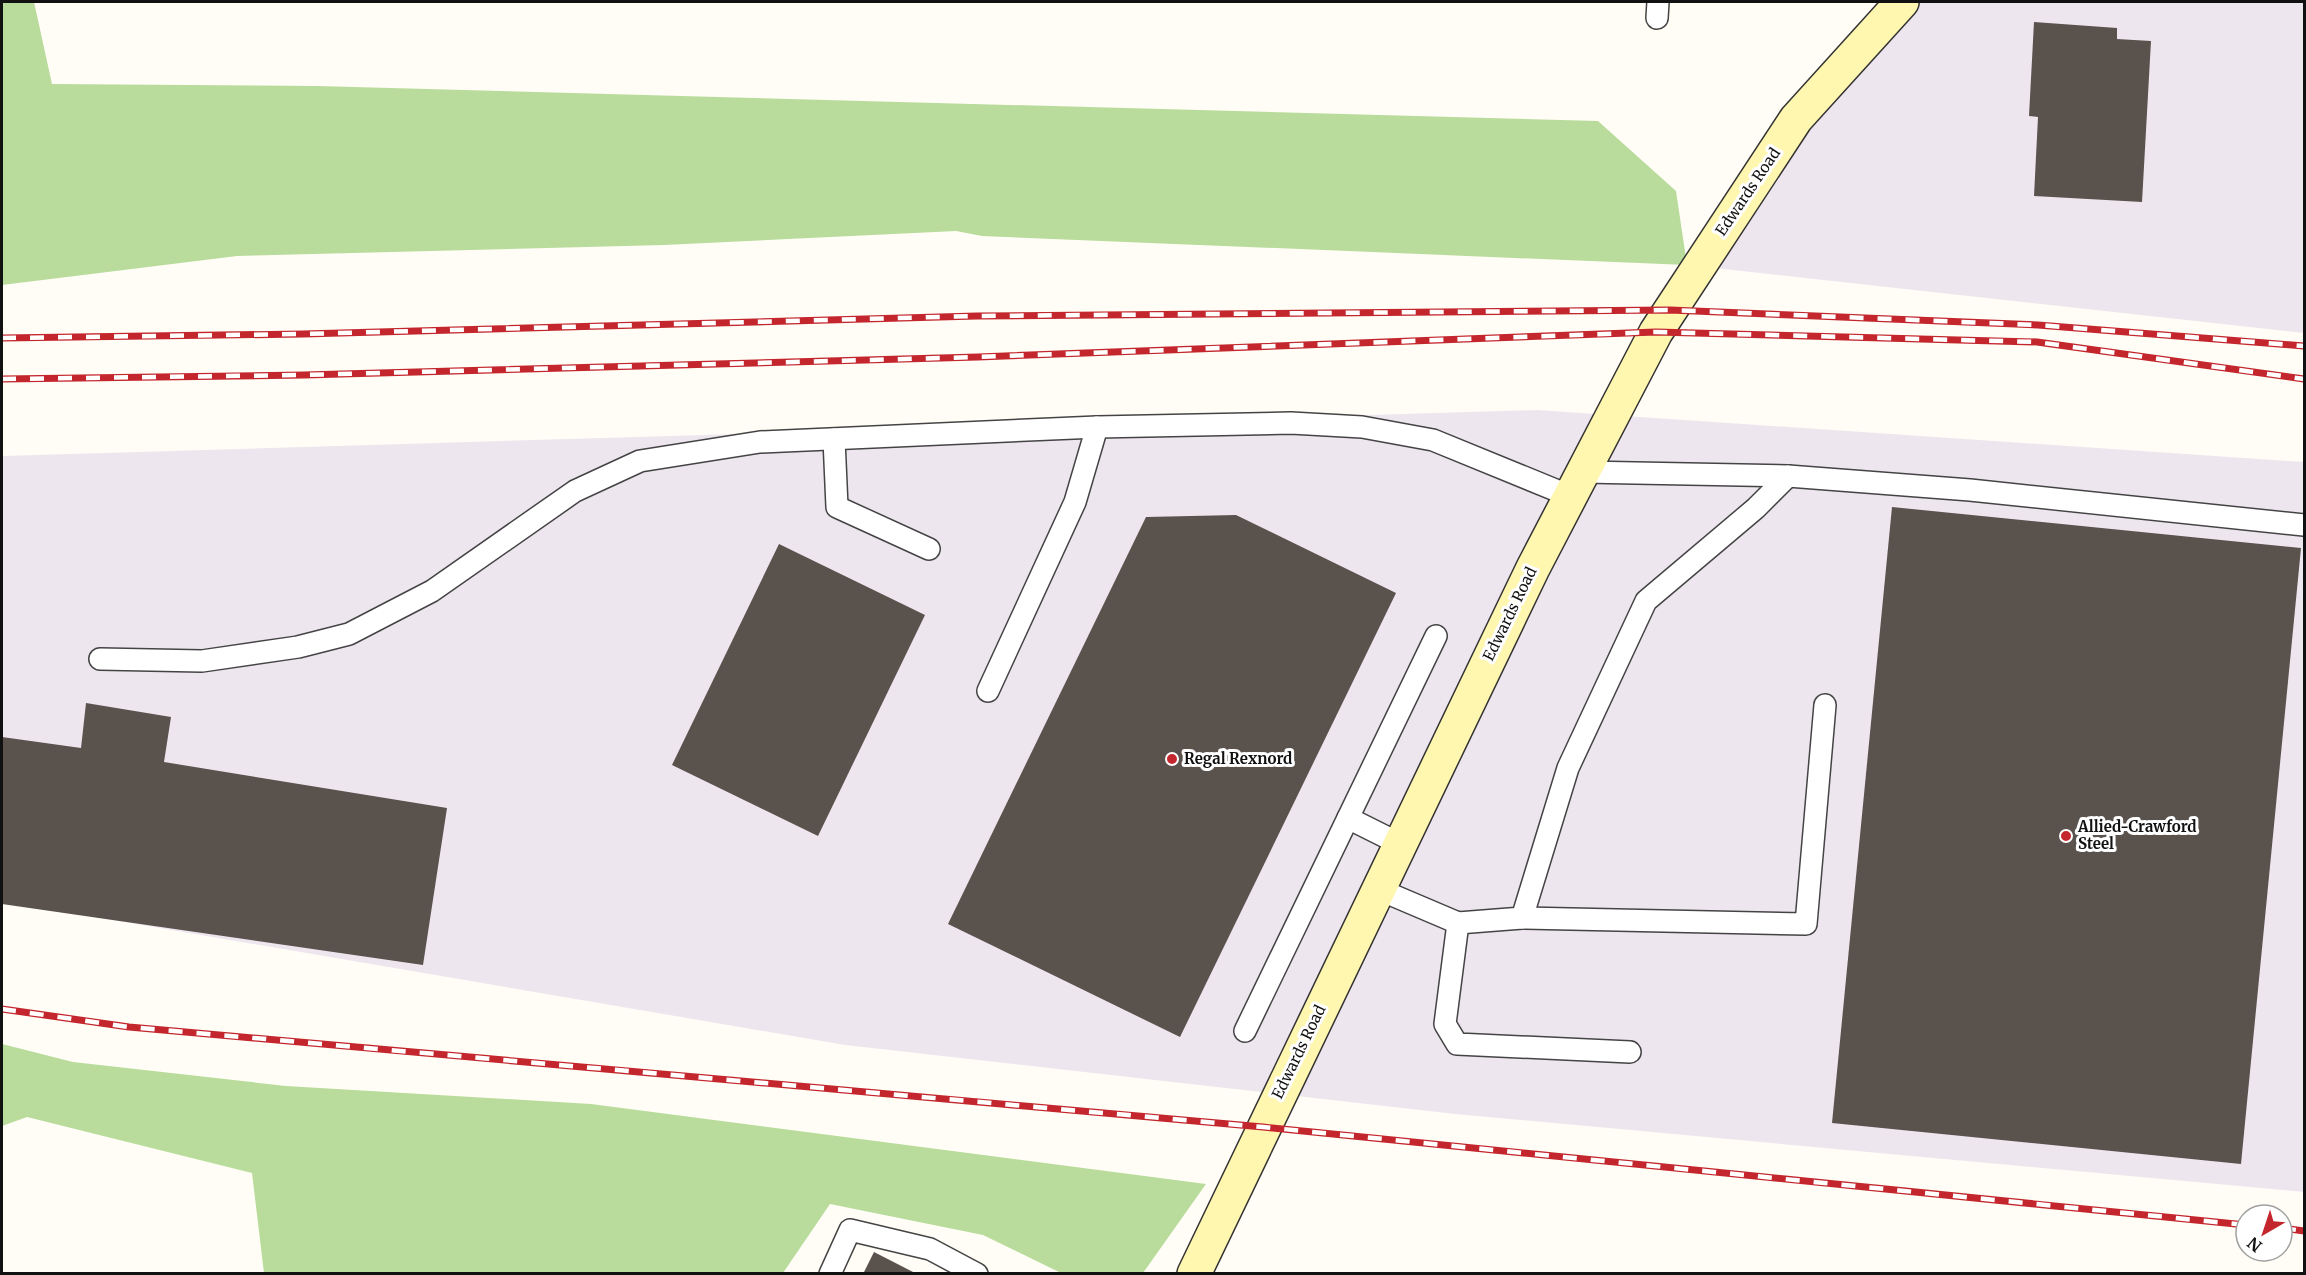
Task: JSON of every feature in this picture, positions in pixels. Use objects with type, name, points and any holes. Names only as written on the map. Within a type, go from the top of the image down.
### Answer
[{"type":"main road","name":"Edwards Road","points":[[1194,1274],[1533,568],[1656,332],[1796,119],[1902,2]]},
{"type":"lane","points":[[100,659],[202,661],[298,647],[349,634],[432,591],[575,491],[640,461],[760,442],[1097,427],[1291,423],[1362,427],[1433,440],[1576,484],[1788,476],[1970,490],[2304,525]]},
{"type":"lane","points":[[988,691],[1075,502],[1097,427]]},
{"type":"lane","points":[[834,439],[837,507],[929,549]]},
{"type":"lane","points":[[1521,918],[1568,768],[1646,601],[1756,508],[1788,476]]},
{"type":"lane","points":[[1245,1032],[1436,636]]},
{"type":"lane","points":[[1377,890],[1458,922],[1521,918],[1806,924],[1826,705]]},
{"type":"lane","points":[[1348,818],[1400,844]]},
{"type":"lane","points":[[1458,922],[1445,1024],[1456,1044],[1630,1052]]},
{"type":"lane","points":[[830,1274],[850,1230],[930,1249],[977,1274]]},
{"type":"shaded area","points":[[1917,2],[2304,2],[2304,333],[1688,265]]},
{"type":"shaded area","points":[[1537,410],[2304,462],[2304,1192],[1455,1114],[845,1045],[2,901],[2,456]]},
{"type":"green space","points":[[2,2],[34,2],[52,84],[317,86],[1598,121],[1676,191],[1687,265],[982,236],[956,231],[664,245],[237,256],[2,285]]},
{"type":"green space","points":[[2,1044],[73,1062],[286,1086],[591,1104],[1206,1184],[1143,1273],[1061,1273],[983,1235],[830,1204],[783,1273],[264,1273],[252,1173],[27,1117],[2,1126]]},
{"type":"building","points":[[2034,22],[2117,28],[2117,39],[2151,41],[2142,202],[2034,196],[2038,117],[2029,116]]},
{"type":"building","name":"Allied-Crawford Steel","points":[[1892,507],[2301,548],[2241,1164],[1832,1123]]},
{"type":"building","name":"Regal Rexnord","points":[[1236,515],[1396,593],[1180,1037],[948,924],[1146,517]]},
{"type":"building","points":[[779,544],[925,615],[818,836],[672,765]]},
{"type":"building","points":[[86,703],[171,717],[164,762],[447,808],[423,965],[2,904],[2,737],[81,748]]},
{"type":"building","points":[[874,1252],[917,1274],[863,1274]]},
{"type":"railway","points":[[2,338],[303,334],[977,316],[1670,310],[2038,325],[2304,346]]},
{"type":"railway","points":[[2,379],[304,375],[978,357],[1656,332],[2037,342],[2304,379]]},
{"type":"railway","points":[[2,1009],[129,1027],[1263,1127],[2234,1224]]},
{"type":"railway","points":[[2294,1230],[2304,1231]]},
{"type":"place","name":"Regal Rexnord","points":[[1172,759]]},
{"type":"place","name":"Allied-Crawford Steel","points":[[2066,836]]}]
